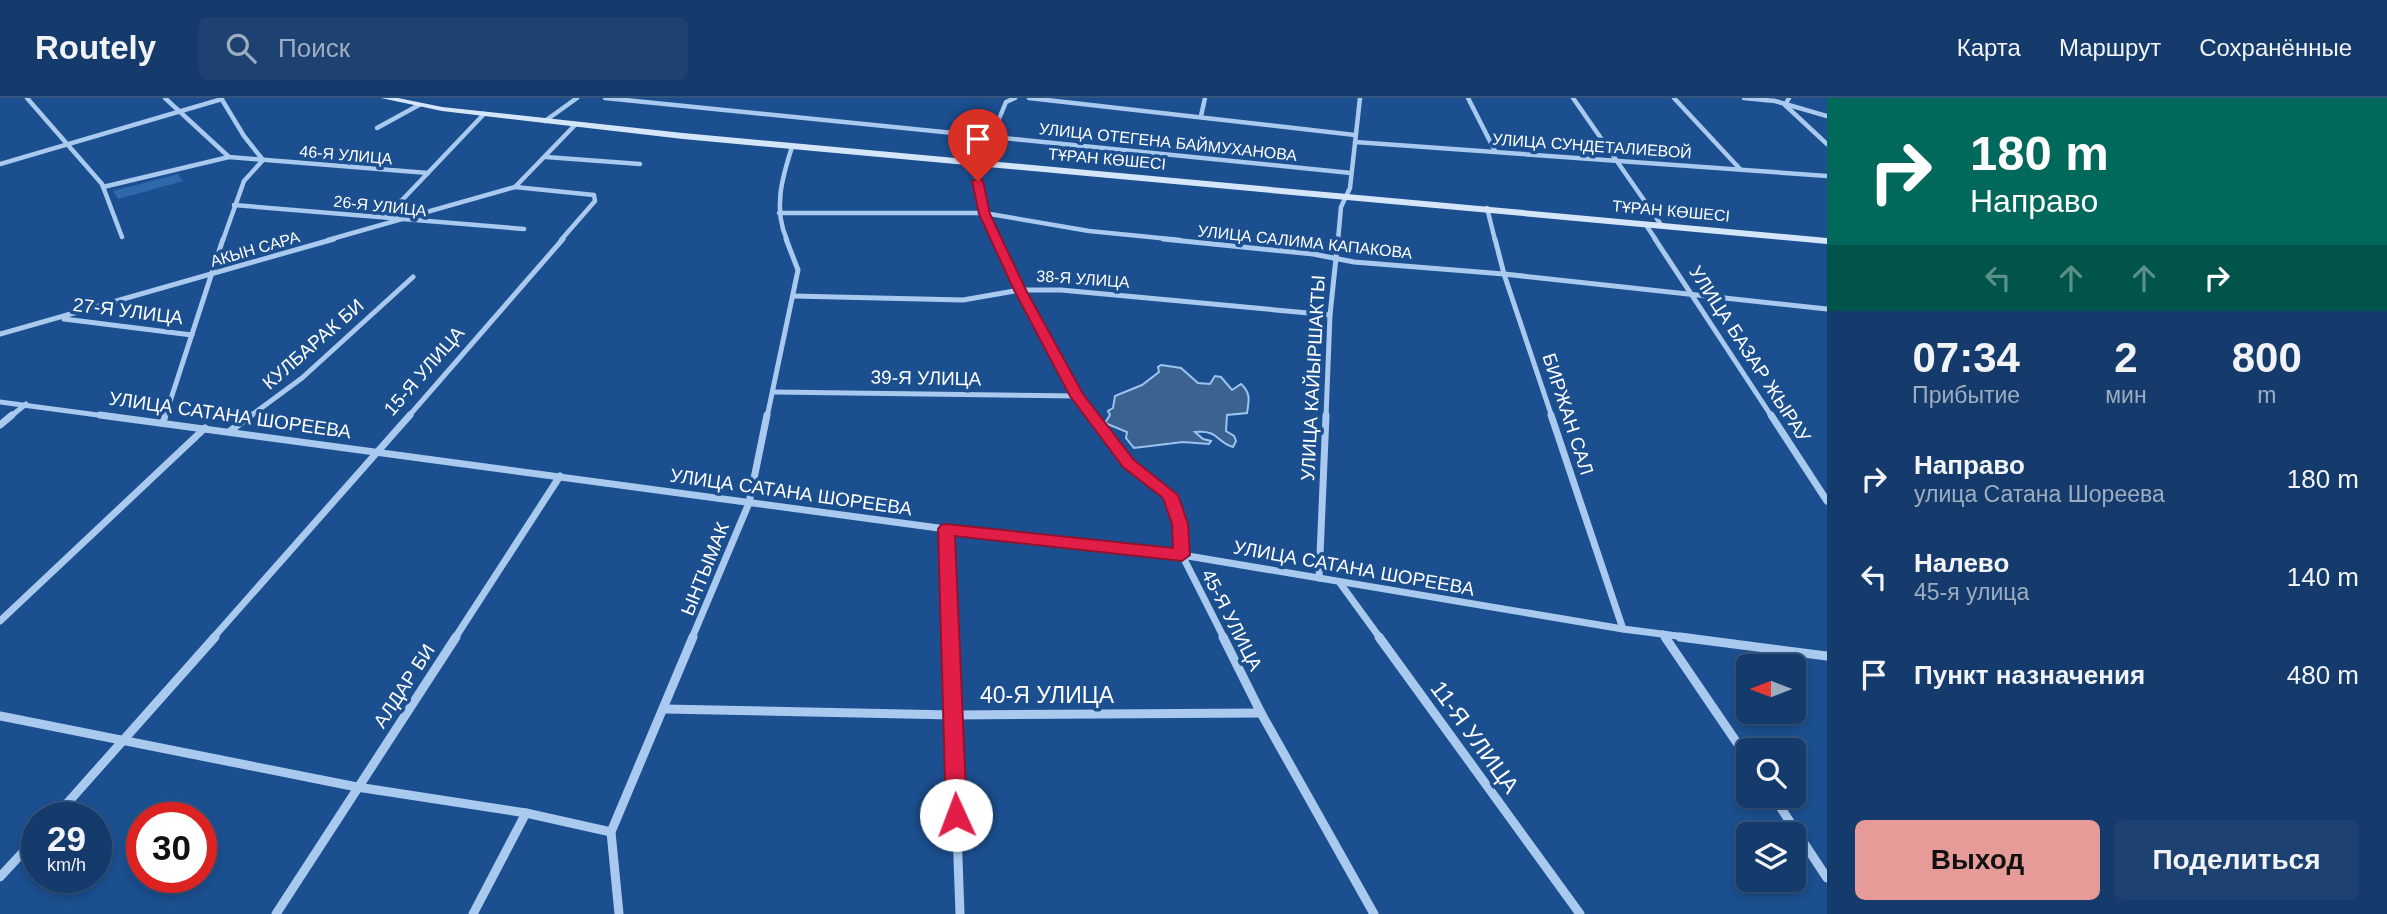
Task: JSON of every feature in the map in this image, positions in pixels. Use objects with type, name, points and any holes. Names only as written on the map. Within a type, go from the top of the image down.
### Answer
[{"type":"street","points":[[27,98],[68,142],[103,187],[122,237]]},
{"type":"street","points":[[165,98],[229,157]]},
{"type":"street","points":[[0,164],[222,98],[244,136],[263,160],[244,181],[234,205],[163,423]]},
{"type":"street","name":"ТҰРАН КӨШЕСІ","points":[[385,98],[419,105],[575,125],[792,147],[1488,208],[1827,241]]},
{"type":"street","points":[[545,121],[577,98]]},
{"type":"street","name":"УЛИЦА ОТЕГЕНА БАЙМУХАНОВА","points":[[606,98],[1351,173]]},
{"type":"street","points":[[977,163],[1006,102],[1015,98]]},
{"type":"street","name":"УЛИЦА СУНДЕТАЛИЕВОЙ","points":[[1029,98],[1200,116],[1355,138],[1827,176]]},
{"type":"street","points":[[1086,104],[1089,98]]},
{"type":"street","points":[[1200,116],[1205,98]]},
{"type":"street","name":"УЛИЦА КАЙЫРШАКТЫ","points":[[1319,578],[1330,314],[1341,207],[1350,188],[1360,98]]},
{"type":"street","points":[[1468,98],[1495,151]]},
{"type":"street","points":[[1573,98],[1662,226]]},
{"type":"street","points":[[1674,98],[1740,169]]},
{"type":"street","points":[[1744,98],[1767,99],[1827,116]]},
{"type":"street","points":[[1785,105],[1789,98]]},
{"type":"street","points":[[377,128],[419,105]]},
{"type":"street","points":[[1785,105],[1827,144]]},
{"type":"street","points":[[386,218],[484,114]]},
{"type":"street","points":[[515,187],[575,125]]},
{"type":"street","name":"ЫНТЫМАК","points":[[620,914],[611,832],[665,709],[749,503],[774,392],[798,270],[796,255],[783,231],[779,214],[783,178],[792,147]]},
{"type":"street","name":"46-Я УЛИЦА","points":[[103,187],[229,157],[428,173]]},
{"type":"street","points":[[546,157],[640,164]]},
{"type":"street","name":"45-Я УЛИЦА","points":[[977,163],[984,214],[1020,290],[1077,396],[1128,463],[1170,495],[1180,524],[1182,555],[1261,713],[1374,914]]},
{"type":"street","name":"АКЫН САРА","points":[[0,334],[515,187]]},
{"type":"street","name":"15-Я УЛИЦА","points":[[69,802],[379,451],[595,201],[594,195],[582,192],[515,187]]},
{"type":"street","name":"26-Я УЛИЦА","points":[[234,205],[524,229]]},
{"type":"street","name":"БИРЖАН САЛ","points":[[1488,208],[1504,274],[1623,629]]},
{"type":"street","name":"УЛИЦА САЛИМА КАПАКОВА","points":[[779,214],[880,211],[984,214],[1089,231],[1827,309]]},
{"type":"street","name":"УЛИЦА БАЗАР ЖЫРАУ","points":[[1646,225],[1827,501]]},
{"type":"street","name":"КУЛБАРАК БИ","points":[[230,431],[302,378],[413,277]]},
{"type":"street","name":"38-Я УЛИЦА","points":[[793,296],[963,300],[1020,290],[1061,290],[1330,314]]},
{"type":"street","name":"27-Я УЛИЦА","points":[[60,318],[192,335]]},
{"type":"street","name":"39-Я УЛИЦА","points":[[774,392],[1077,396]]},
{"type":"street","name":"УЛИЦА САТАНА ШОРЕЕВА","points":[[0,402],[946,529],[1182,555],[1623,629],[1827,656]]},
{"type":"street","points":[[0,425],[26,404]]},
{"type":"street","points":[[0,621],[205,429]]},
{"type":"street","name":"АЛДАР БИ","points":[[276,914],[560,476]]},
{"type":"street","points":[[946,529],[960,914]]},
{"type":"street","name":"11-Я УЛИЦА","points":[[1340,583],[1580,914]]},
{"type":"street","points":[[1663,634],[1736,741]]},
{"type":"street","name":"40-Я УЛИЦА","points":[[665,709],[953,715],[1261,713]]},
{"type":"street","points":[[0,716],[357,787],[526,813],[611,832]]},
{"type":"street","points":[[1781,808],[1827,878]]},
{"type":"street","points":[[473,914],[526,813]]},
{"type":"street","points":[[0,877],[21,854]]},
{"type":"shaded area","points":[[178,174],[183,181],[118,199],[113,191]]},
{"type":"shaded area","points":[[1161,365],[1181,368],[1198,383],[1210,384],[1215,376],[1221,377],[1232,390],[1241,384],[1244,387],[1248,397],[1247,413],[1227,415],[1226,431],[1234,436],[1236,441],[1233,447],[1213,434],[1195,432],[1203,439],[1211,441],[1209,444],[1183,442],[1134,448],[1126,438],[1127,432],[1105,423],[1110,415],[1108,411],[1113,408],[1115,396],[1142,385],[1159,372],[1158,367]]},
{"type":"route","points":[[956,815],[946,529],[1182,555],[1180,524],[1170,495],[1128,463],[1077,396],[1020,290],[984,214],[978,181]]}]
